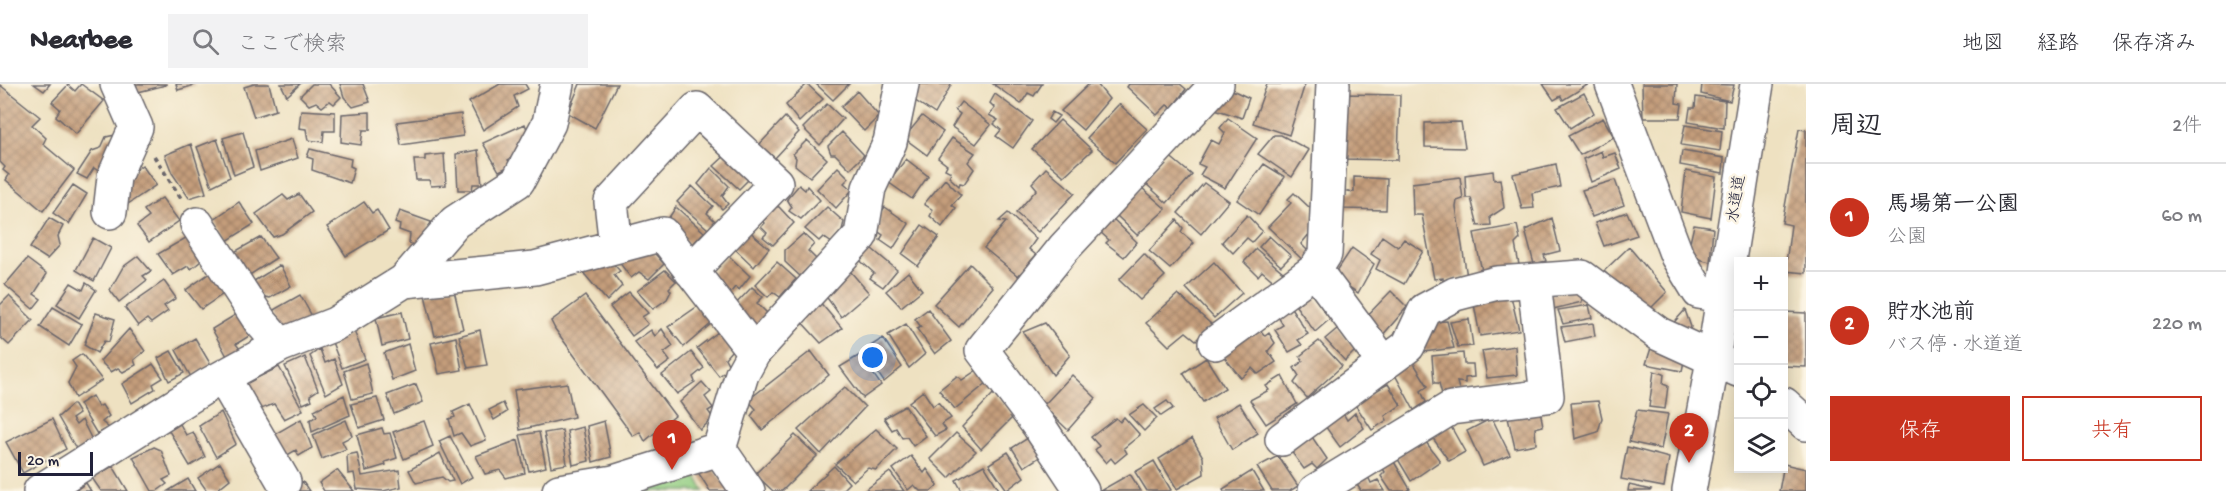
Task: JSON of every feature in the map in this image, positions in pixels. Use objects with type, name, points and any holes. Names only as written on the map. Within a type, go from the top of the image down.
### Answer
[{"type":"street","points":[[110,212],[114,177],[136,127],[117,84]]},
{"type":"street","points":[[40,491],[223,377],[281,345],[335,324],[404,281],[455,222],[518,181],[549,123],[557,84]]},
{"type":"street","points":[[718,449],[742,374],[754,352],[861,235],[869,188],[890,142],[902,84]]},
{"type":"street","points":[[1082,491],[1039,426],[982,350],[1065,248],[1217,84]]},
{"type":"street","points":[[1215,343],[1315,270],[1325,254],[1333,84]]},
{"type":"street","points":[[1611,84],[1677,256],[1699,292],[1722,296]]},
{"type":"street","name":"水道道","points":[[1689,491],[1726,365],[1722,296],[1757,84]]},
{"type":"street","points":[[616,246],[611,202],[697,109],[776,183],[691,272]]},
{"type":"street","points":[[197,224],[260,321],[281,345]]},
{"type":"street","points":[[404,281],[535,268],[663,234],[754,352]]},
{"type":"street","points":[[1315,270],[1384,363]]},
{"type":"street","points":[[1282,439],[1407,346],[1425,310],[1455,294],[1497,282],[1534,282],[1582,277],[1659,334],[1726,365]]},
{"type":"street","points":[[1315,491],[1451,408],[1547,396],[1534,282]]},
{"type":"street","points":[[223,377],[286,480]]},
{"type":"street","points":[[1788,407],[1806,423]]},
{"type":"street","points":[[560,491],[614,482],[718,449]]},
{"type":"street","points":[[718,449],[748,491]]},
{"type":"path","points":[[136,127],[197,224]]},
{"type":"green space","points":[[687,459],[704,491],[621,491]]},
{"type":"building","points":[[34,84],[50,84],[44,91]]},
{"type":"building","points":[[81,84],[104,101],[76,134],[56,116],[60,109],[52,102],[68,85],[75,91]]},
{"type":"building","points":[[136,84],[166,84],[166,85],[138,92]]},
{"type":"building","points":[[176,84],[195,84],[195,85],[178,90]]},
{"type":"building","points":[[269,84],[276,110],[254,117],[244,87]]},
{"type":"building","points":[[281,84],[300,84],[287,96]]},
{"type":"building","points":[[312,84],[329,84],[341,97],[334,104],[330,101],[322,107],[316,102],[309,105],[300,96]]},
{"type":"building","points":[[340,84],[363,84],[370,102],[353,107],[344,97]]},
{"type":"building","points":[[500,84],[525,84],[528,89],[514,96],[518,107],[483,130],[469,102]]},
{"type":"building","points":[[580,84],[617,84],[595,128],[568,113]]},
{"type":"building","points":[[807,84],[823,99],[799,122],[786,105]]},
{"type":"building","points":[[816,84],[849,84],[833,100]]},
{"type":"building","points":[[915,84],[951,85],[935,114],[908,96]]},
{"type":"building","points":[[993,84],[1042,84],[1034,96],[1028,93],[1021,104]]},
{"type":"building","points":[[1089,84],[1097,84],[1109,99],[1083,130],[1061,111]]},
{"type":"building","points":[[1129,84],[1180,84],[1186,89],[1172,108],[1167,105],[1157,115],[1127,87]]},
{"type":"building","points":[[1267,84],[1305,84],[1289,135],[1253,123]]},
{"type":"building","points":[[1543,84],[1589,84],[1563,100],[1561,96],[1554,100]]},
{"type":"building","points":[[1642,84],[1677,84],[1676,103],[1682,104],[1680,118],[1643,118]]},
{"type":"building","points":[[1702,84],[1734,85],[1730,101],[1701,94]]},
{"type":"building","points":[[0,85],[40,117],[32,125],[46,138],[43,144],[74,170],[43,211],[6,180],[9,175],[3,170],[5,167],[0,162]]},
{"type":"building","points":[[1230,89],[1249,98],[1242,118],[1215,109],[1219,96],[1227,98]]},
{"type":"building","points":[[857,91],[879,116],[864,131],[841,107]]},
{"type":"building","points":[[1584,93],[1594,113],[1570,128],[1557,108]]},
{"type":"building","points":[[995,94],[1032,121],[1013,148],[996,136],[1001,130],[994,124],[998,120],[989,115],[995,108],[990,103]]},
{"type":"building","points":[[1342,94],[1400,95],[1398,160],[1340,159]]},
{"type":"building","points":[[1696,97],[1725,101],[1724,128],[1688,122],[1690,108],[1695,108]]},
{"type":"building","points":[[961,102],[991,125],[976,144],[952,127],[960,114],[955,110]]},
{"type":"building","points":[[827,104],[843,119],[820,145],[803,128]]},
{"type":"building","points":[[1119,104],[1147,129],[1115,163],[1087,138]]},
{"type":"building","points":[[301,110],[335,112],[335,131],[324,131],[323,142],[308,140],[306,129],[299,128]]},
{"type":"building","points":[[370,112],[370,130],[363,130],[361,145],[341,142],[342,114]]},
{"type":"building","points":[[1052,112],[1059,116],[1053,123],[1048,119]]},
{"type":"building","points":[[461,114],[463,136],[401,145],[397,122]]},
{"type":"building","points":[[922,116],[943,132],[927,155],[904,138]]},
{"type":"building","points":[[785,117],[799,132],[775,158],[759,145]]},
{"type":"building","points":[[1228,118],[1257,138],[1225,188],[1200,175],[1205,167],[1198,164],[1211,140],[1219,144],[1225,133],[1220,128]]},
{"type":"building","points":[[1603,118],[1614,137],[1580,155],[1568,136]]},
{"type":"building","points":[[1060,120],[1092,150],[1064,176],[1032,149]]},
{"type":"building","points":[[1461,122],[1465,148],[1425,147],[1425,123]]},
{"type":"building","points":[[525,124],[531,140],[519,154],[508,160],[512,165],[499,171],[483,143]]},
{"type":"building","points":[[1685,125],[1722,131],[1720,151],[1681,145]]},
{"type":"building","points":[[1799,129],[1806,130],[1806,273],[1788,271],[1787,257],[1791,225],[1782,223]]},
{"type":"building","points":[[243,132],[253,167],[234,175],[223,138]]},
{"type":"building","points":[[842,132],[864,155],[850,169],[835,154],[831,154],[828,146]]},
{"type":"building","points":[[115,135],[104,175],[94,168],[87,179],[77,174],[92,151],[101,148],[106,137]]},
{"type":"building","points":[[1274,135],[1281,135],[1309,150],[1292,177],[1258,154]]},
{"type":"building","points":[[952,138],[975,153],[968,162],[974,169],[964,184],[960,183],[959,186],[949,177],[951,172],[945,169],[947,165],[938,158]]},
{"type":"building","points":[[217,139],[230,177],[212,186],[197,147]]},
{"type":"building","points":[[292,139],[298,158],[260,171],[255,151]]},
{"type":"building","points":[[807,140],[827,159],[810,177],[795,165],[796,158],[793,154]]},
{"type":"building","points":[[191,144],[206,193],[189,198],[172,173],[165,155]]},
{"type":"building","points":[[310,149],[351,159],[350,166],[354,168],[350,183],[312,170],[313,159],[307,157]]},
{"type":"building","points":[[478,150],[482,184],[473,184],[472,190],[458,190],[456,154]]},
{"type":"building","points":[[1601,151],[1603,157],[1615,153],[1621,169],[1591,182],[1583,159]]},
{"type":"building","points":[[1682,151],[1724,158],[1723,173],[1680,165]]},
{"type":"building","points":[[729,152],[753,175],[739,189],[714,166]]},
{"type":"building","points":[[444,154],[446,185],[431,186],[429,180],[416,180],[414,160],[425,160],[425,156]]},
{"type":"building","points":[[1167,154],[1192,175],[1167,203],[1143,181]]},
{"type":"building","points":[[906,159],[928,176],[912,199],[888,182]]},
{"type":"building","points":[[1264,164],[1285,177],[1259,215],[1237,200]]},
{"type":"building","points":[[1556,164],[1560,187],[1532,193],[1534,208],[1522,209],[1513,174]]},
{"type":"building","points":[[142,165],[156,185],[128,204],[120,190],[125,178]]},
{"type":"building","points":[[838,167],[849,178],[844,183],[852,190],[836,208],[817,189]]},
{"type":"building","points":[[711,168],[729,186],[722,196],[728,204],[722,209],[698,184]]},
{"type":"building","points":[[1046,168],[1075,193],[1038,232],[1016,213],[1037,189],[1032,183]]},
{"type":"building","points":[[1493,171],[1494,180],[1500,179],[1504,208],[1490,217],[1491,225],[1478,226],[1471,198],[1466,198],[1465,175]]},
{"type":"building","points":[[1686,171],[1716,177],[1711,218],[1681,212]]},
{"type":"building","points":[[1354,177],[1387,179],[1386,210],[1343,209],[1342,190],[1354,192]]},
{"type":"building","points":[[1460,177],[1463,199],[1457,201],[1456,207],[1467,277],[1443,282],[1443,278],[1434,279],[1422,215],[1413,215],[1412,183]]},
{"type":"building","points":[[945,179],[961,195],[952,205],[956,208],[942,227],[930,216],[933,210],[924,204]]},
{"type":"building","points":[[1615,180],[1624,205],[1592,217],[1582,190]]},
{"type":"building","points":[[1204,183],[1229,201],[1201,234],[1178,213]]},
{"type":"building","points":[[73,185],[87,194],[69,224],[53,213]]},
{"type":"building","points":[[799,185],[805,190],[807,186],[820,200],[801,219],[789,211],[792,207],[787,199]]},
{"type":"building","points":[[692,186],[713,206],[707,213],[715,221],[708,229],[677,202]]},
{"type":"building","points":[[1142,188],[1166,209],[1137,235],[1115,214]]},
{"type":"building","points":[[1294,193],[1311,209],[1315,227],[1301,244],[1315,258],[1309,266],[1268,227],[1291,203],[1288,199]]},
{"type":"building","points":[[299,194],[312,212],[282,234],[273,237],[256,214],[283,195],[288,200]]},
{"type":"building","points":[[162,198],[179,221],[149,242],[137,226],[149,217],[144,210]]},
{"type":"building","points":[[239,202],[254,224],[227,241],[214,219]]},
{"type":"building","points":[[364,202],[372,213],[377,210],[389,230],[346,256],[327,227]]},
{"type":"building","points":[[770,206],[779,207],[794,223],[773,245],[763,237],[767,233],[761,227],[765,223],[760,218]]},
{"type":"building","points":[[676,207],[704,232],[691,246],[666,222]]},
{"type":"building","points":[[827,207],[844,222],[842,230],[832,243],[823,237],[819,241],[805,229]]},
{"type":"building","points":[[885,207],[909,224],[893,249],[880,240],[883,235],[876,230],[880,224],[878,216]]},
{"type":"building","points":[[400,211],[431,222],[423,250],[409,243],[410,234],[399,230],[400,225],[395,223]]},
{"type":"building","points":[[1627,212],[1637,235],[1604,246],[1595,223]]},
{"type":"building","points":[[1008,213],[1036,239],[1029,249],[1036,255],[1018,276],[984,248],[1006,222],[999,221]]},
{"type":"building","points":[[1247,215],[1262,231],[1252,242],[1247,238],[1233,253],[1222,242]]},
{"type":"building","points":[[1111,217],[1137,242],[1124,257],[1106,243],[1109,240],[1098,230]]},
{"type":"building","points":[[49,218],[63,226],[58,236],[60,245],[47,259],[30,248]]},
{"type":"building","points":[[1552,218],[1560,251],[1544,255],[1546,261],[1534,264],[1525,230]]},
{"type":"building","points":[[1177,220],[1183,228],[1181,232],[1194,243],[1170,269],[1149,251]]},
{"type":"building","points":[[922,225],[939,237],[918,266],[902,254]]},
{"type":"building","points":[[1517,225],[1520,239],[1515,244],[1520,270],[1483,276],[1474,233]]},
{"type":"building","points":[[1694,225],[1713,228],[1710,262],[1695,258],[1689,247]]},
{"type":"building","points":[[748,230],[769,248],[754,267],[733,247]]},
{"type":"building","points":[[803,234],[814,244],[808,251],[817,260],[800,276],[785,262],[785,250]]},
{"type":"building","points":[[191,235],[206,257],[191,269],[188,266],[173,275],[158,254]]},
{"type":"building","points":[[1269,236],[1291,256],[1281,266],[1259,247]]},
{"type":"building","points":[[1382,236],[1398,247],[1404,239],[1423,251],[1404,284],[1376,269],[1380,260],[1371,254]]},
{"type":"building","points":[[261,237],[276,258],[245,278],[229,255]]},
{"type":"building","points":[[93,238],[111,248],[94,281],[76,270]]},
{"type":"building","points":[[865,243],[897,270],[883,287],[870,278],[874,273],[855,256]]},
{"type":"building","points":[[649,247],[664,264],[649,279],[639,272],[631,278],[619,262]]},
{"type":"building","points":[[1629,247],[1667,292],[1646,313],[1604,271]]},
{"type":"building","points":[[1352,248],[1374,264],[1358,293],[1333,277]]},
{"type":"building","points":[[1256,249],[1284,273],[1277,284],[1262,271],[1258,276],[1244,262]]},
{"type":"building","points":[[1144,254],[1165,276],[1140,300],[1119,280]]},
{"type":"building","points":[[728,255],[750,276],[739,290],[735,287],[727,297],[708,277]]},
{"type":"building","points":[[138,256],[151,271],[143,276],[147,280],[119,302],[110,290],[123,267]]},
{"type":"building","points":[[607,257],[620,271],[614,275],[622,286],[607,301],[581,270]]},
{"type":"building","points":[[27,259],[47,274],[34,294],[41,299],[33,309],[5,285]]},
{"type":"building","points":[[777,262],[796,279],[780,297],[773,292],[768,297],[755,285]]},
{"type":"building","points":[[1214,262],[1242,293],[1214,318],[1186,288]]},
{"type":"building","points":[[970,264],[993,287],[959,327],[934,304]]},
{"type":"building","points":[[280,265],[291,286],[270,298],[260,296],[249,284]]},
{"type":"building","points":[[214,270],[226,292],[201,309],[186,290]]},
{"type":"building","points":[[665,270],[676,281],[669,288],[671,291],[667,299],[653,309],[637,291]]},
{"type":"building","points":[[850,271],[869,293],[841,317],[825,295]]},
{"type":"building","points":[[908,272],[922,290],[901,307],[886,291]]},
{"type":"building","points":[[164,281],[176,298],[164,306],[168,311],[151,323],[147,319],[138,326],[125,308]]},
{"type":"building","points":[[71,283],[83,290],[86,283],[96,290],[79,318],[57,304]]},
{"type":"building","points":[[453,286],[463,329],[435,336],[425,295]]},
{"type":"building","points":[[752,287],[763,297],[757,303],[768,314],[752,332],[731,309]]},
{"type":"building","points":[[1580,289],[1582,302],[1545,311],[1542,295]]},
{"type":"building","points":[[1391,291],[1407,307],[1375,344],[1359,324]]},
{"type":"building","points":[[629,292],[648,313],[642,317],[648,324],[632,336],[610,307]]},
{"type":"building","points":[[1510,292],[1519,330],[1480,336],[1473,299]]},
{"type":"building","points":[[1311,293],[1330,319],[1315,332],[1296,306]]},
{"type":"building","points":[[1178,294],[1212,325],[1196,340],[1186,332],[1169,346],[1146,323]]},
{"type":"building","points":[[300,295],[313,318],[280,335],[270,312]]},
{"type":"building","points":[[9,296],[33,320],[9,345],[0,337],[0,305]]},
{"type":"building","points":[[585,296],[675,416],[645,441],[640,432],[633,436],[551,321]]},
{"type":"building","points":[[818,300],[842,328],[821,343],[799,319]]},
{"type":"building","points":[[1589,305],[1592,318],[1563,324],[1558,310]]},
{"type":"building","points":[[698,306],[712,323],[684,347],[668,327]]},
{"type":"building","points":[[1290,306],[1308,334],[1298,340],[1302,345],[1289,352],[1275,330],[1283,325],[1277,315]]},
{"type":"building","points":[[53,307],[82,324],[69,346],[40,327]]},
{"type":"building","points":[[928,309],[951,341],[935,354],[917,329],[921,327],[915,319]]},
{"type":"building","points":[[1685,310],[1691,327],[1687,334],[1668,329]]},
{"type":"building","points":[[240,312],[254,333],[236,344],[240,349],[228,358],[212,329]]},
{"type":"building","points":[[402,312],[408,339],[382,346],[376,318]]},
{"type":"building","points":[[1788,312],[1806,313],[1806,367],[1788,366]]},
{"type":"building","points":[[96,313],[115,319],[109,342],[104,341],[97,353],[84,345]]},
{"type":"building","points":[[1469,319],[1473,346],[1458,347],[1450,322]]},
{"type":"building","points":[[1447,321],[1454,348],[1424,352],[1422,337],[1432,322]]},
{"type":"building","points":[[1045,323],[1070,355],[1053,375],[1023,332]]},
{"type":"building","points":[[1593,323],[1595,336],[1565,342],[1561,327]]},
{"type":"building","points":[[906,324],[925,354],[909,368],[888,335]]},
{"type":"building","points":[[1338,328],[1356,350],[1345,361],[1325,339]]},
{"type":"building","points":[[129,329],[145,351],[134,360],[136,365],[123,372],[118,368],[111,372],[100,361]]},
{"type":"building","points":[[662,329],[673,346],[664,353],[670,361],[658,370],[634,342],[651,330],[655,336]]},
{"type":"building","points":[[1253,329],[1257,333],[1261,331],[1265,336],[1269,333],[1275,343],[1268,351],[1276,362],[1258,374],[1252,368],[1241,378],[1221,353]]},
{"type":"building","points":[[480,330],[487,365],[468,368],[459,336]]},
{"type":"building","points":[[354,331],[365,359],[342,368],[332,342]]},
{"type":"building","points":[[718,332],[732,350],[725,358],[730,368],[719,376],[697,348]]},
{"type":"building","points":[[456,337],[462,370],[439,374],[431,343]]},
{"type":"building","points":[[195,338],[211,365],[191,377],[176,350]]},
{"type":"building","points":[[883,338],[902,367],[884,382],[863,351]]},
{"type":"building","points":[[1734,338],[1734,355],[1731,354]]},
{"type":"building","points":[[1319,341],[1342,366],[1307,398],[1294,383],[1299,376],[1294,368],[1303,361],[1300,356]]},
{"type":"building","points":[[408,344],[415,371],[392,380],[384,353]]},
{"type":"building","points":[[1515,346],[1517,375],[1487,378],[1482,351]]},
{"type":"building","points":[[1651,348],[1685,356],[1682,371],[1646,364]]},
{"type":"building","points":[[320,349],[325,363],[334,359],[343,384],[326,394],[310,356]]},
{"type":"building","points":[[171,351],[184,373],[169,381],[158,358]]},
{"type":"building","points":[[811,351],[829,375],[762,430],[751,416],[756,409],[748,400]]},
{"type":"building","points":[[691,352],[704,368],[693,377],[695,382],[677,394],[662,375]]},
{"type":"building","points":[[1463,353],[1464,364],[1473,364],[1474,377],[1465,378],[1465,383],[1457,382],[1460,393],[1442,394],[1439,383],[1434,383],[1432,356]]},
{"type":"building","points":[[82,354],[102,380],[75,398],[68,383],[76,367],[72,361]]},
{"type":"building","points":[[860,355],[881,385],[863,398],[840,367]]},
{"type":"building","points":[[305,357],[318,390],[310,395],[312,400],[303,404],[285,366]]},
{"type":"building","points":[[1206,358],[1225,388],[1203,402],[1183,373]]},
{"type":"building","points":[[1413,362],[1428,386],[1421,391],[1426,402],[1414,410],[1393,371]]},
{"type":"building","points":[[366,363],[373,394],[352,399],[344,371]]},
{"type":"building","points":[[153,364],[163,378],[153,384],[155,389],[132,403],[122,384]]},
{"type":"building","points":[[279,367],[303,410],[284,419],[274,404],[258,410],[245,384]]},
{"type":"building","points":[[977,370],[988,382],[955,409],[939,390],[957,376],[962,380]]},
{"type":"building","points":[[1654,371],[1664,374],[1663,384],[1668,386],[1665,409],[1649,407]]},
{"type":"building","points":[[1072,375],[1096,398],[1068,430],[1043,406]]},
{"type":"building","points":[[1282,376],[1297,404],[1266,424],[1250,400],[1269,390],[1266,386]]},
{"type":"building","points":[[702,382],[711,392],[705,397],[713,408],[708,411],[713,418],[700,430],[680,402]]},
{"type":"building","points":[[567,383],[574,417],[520,430],[514,390]]},
{"type":"building","points":[[416,384],[423,402],[394,414],[387,395]]},
{"type":"building","points":[[1388,384],[1401,405],[1385,416],[1387,420],[1372,430],[1354,403]]},
{"type":"building","points":[[845,387],[865,407],[821,454],[798,430]]},
{"type":"building","points":[[923,391],[933,406],[938,402],[951,418],[942,424],[946,430],[935,436],[909,402]]},
{"type":"building","points":[[993,394],[1014,416],[981,449],[962,427]]},
{"type":"building","points":[[344,395],[350,415],[312,432],[310,420],[317,416],[314,410]]},
{"type":"building","points":[[92,396],[98,407],[102,405],[109,416],[102,422],[109,428],[97,434],[79,404]]},
{"type":"building","points":[[377,398],[384,420],[359,428],[351,404]]},
{"type":"building","points":[[1167,401],[1173,408],[1161,416],[1155,409]]},
{"type":"building","points":[[1598,401],[1602,418],[1598,432],[1575,439],[1571,403]]},
{"type":"building","points":[[503,403],[507,412],[494,420],[489,410]]},
{"type":"building","points":[[1239,403],[1258,433],[1232,450],[1214,418]]},
{"type":"building","points":[[73,404],[79,414],[72,419],[76,425],[82,420],[93,442],[78,452],[58,417]]},
{"type":"building","points":[[470,404],[486,440],[470,446],[461,433],[454,436],[449,419],[455,417],[453,412]]},
{"type":"building","points":[[1144,405],[1157,418],[1144,431],[1129,415]]},
{"type":"building","points":[[905,406],[926,436],[913,446],[907,437],[902,438],[896,428],[892,430],[884,418]]},
{"type":"building","points":[[1540,410],[1543,426],[1535,428],[1536,444],[1515,448],[1508,418]]},
{"type":"building","points":[[1637,410],[1668,414],[1661,449],[1629,442]]},
{"type":"building","points":[[221,412],[236,444],[216,457],[199,426]]},
{"type":"building","points":[[1343,413],[1347,420],[1355,413],[1364,428],[1340,447],[1325,426]]},
{"type":"building","points":[[1124,417],[1140,435],[1124,448],[1127,453],[1115,463],[1111,458],[1106,463],[1095,450],[1099,446],[1091,437],[1116,418],[1120,422]]},
{"type":"building","points":[[1492,418],[1510,455],[1483,466],[1467,431]]},
{"type":"building","points":[[52,419],[66,449],[23,473],[6,442]]},
{"type":"building","points":[[301,419],[312,448],[299,456],[296,450],[284,457],[275,434]]},
{"type":"building","points":[[346,420],[352,436],[342,441],[346,449],[322,459],[313,435]]},
{"type":"building","points":[[424,421],[433,446],[404,459],[393,432]]},
{"type":"building","points":[[604,421],[611,457],[593,462],[587,426]]},
{"type":"building","points":[[180,424],[186,435],[193,432],[205,457],[190,466],[169,431]]},
{"type":"building","points":[[1450,425],[1465,452],[1449,461],[1432,437]]},
{"type":"building","points":[[583,427],[589,461],[573,465],[567,431]]},
{"type":"building","points":[[382,428],[384,434],[390,433],[397,458],[385,462],[386,465],[366,471],[357,435]]},
{"type":"building","points":[[876,429],[897,449],[876,470],[868,468],[853,481],[835,464]]},
{"type":"building","points":[[562,430],[567,464],[551,467],[544,433]]},
{"type":"building","points":[[539,432],[546,467],[529,471],[520,435]]},
{"type":"building","points":[[956,433],[976,451],[949,478],[930,459]]},
{"type":"building","points":[[1310,434],[1327,459],[1317,469],[1312,464],[1304,469],[1288,447]]},
{"type":"building","points":[[795,435],[817,456],[782,491],[773,491],[755,474]]},
{"type":"building","points":[[450,436],[472,477],[460,484],[439,441]]},
{"type":"building","points":[[1031,436],[1043,455],[1024,467],[1012,448]]},
{"type":"building","points":[[1192,438],[1203,457],[1204,474],[1177,489],[1159,459]]},
{"type":"building","points":[[1423,438],[1440,461],[1411,481],[1396,456]]},
{"type":"building","points":[[518,440],[525,473],[506,478],[500,470],[485,474],[476,456]]},
{"type":"building","points":[[154,447],[161,450],[171,476],[163,480],[167,484],[157,491],[152,491],[133,457]]},
{"type":"building","points":[[1627,447],[1669,458],[1664,487],[1621,479]]},
{"type":"building","points":[[1008,452],[1024,477],[1007,490],[989,464]]},
{"type":"building","points":[[357,453],[362,476],[399,470],[401,487],[383,491],[357,489],[354,473],[348,474],[347,455]]},
{"type":"building","points":[[440,453],[453,481],[448,482],[442,477],[416,483],[409,470]]},
{"type":"building","points":[[1390,455],[1410,489],[1407,491],[1391,491],[1381,476],[1385,472],[1379,462]]},
{"type":"building","points":[[911,456],[924,473],[927,469],[938,485],[931,491],[920,491],[914,485],[908,490],[893,469]]},
{"type":"building","points":[[1278,456],[1298,486],[1290,491],[1272,491],[1257,467]]},
{"type":"building","points":[[705,459],[731,491],[710,491],[694,466]]},
{"type":"building","points":[[1154,461],[1171,490],[1147,491],[1135,472]]},
{"type":"building","points":[[220,463],[230,479],[219,488],[220,491],[207,491],[198,478]]},
{"type":"building","points":[[984,465],[1000,491],[979,491],[973,488],[962,491],[956,480]]},
{"type":"building","points":[[1788,465],[1806,469],[1806,491],[1779,491],[1782,473],[1788,473]]},
{"type":"building","points":[[113,466],[128,491],[101,491],[92,478]]},
{"type":"building","points":[[834,466],[849,483],[841,491],[807,491]]},
{"type":"building","points":[[337,470],[354,491],[324,491],[319,483]]},
{"type":"building","points":[[1365,470],[1371,483],[1378,480],[1385,491],[1361,491],[1354,480]]},
{"type":"building","points":[[1252,471],[1264,491],[1224,491],[1223,489]]},
{"type":"building","points":[[890,472],[904,491],[864,491]]},
{"type":"building","points":[[1130,474],[1141,491],[1100,491]]},
{"type":"building","points":[[188,479],[195,491],[168,491]]},
{"type":"building","points":[[303,482],[309,491],[291,491]]},
{"type":"building","points":[[86,483],[91,491],[75,491]]},
{"type":"building","points":[[1629,485],[1651,490],[1628,491]]},
{"type":"place","name":"貯水池前","points":[[1689,463]]},
{"type":"place","name":"馬場第一公園","points":[[672,470]]}]
